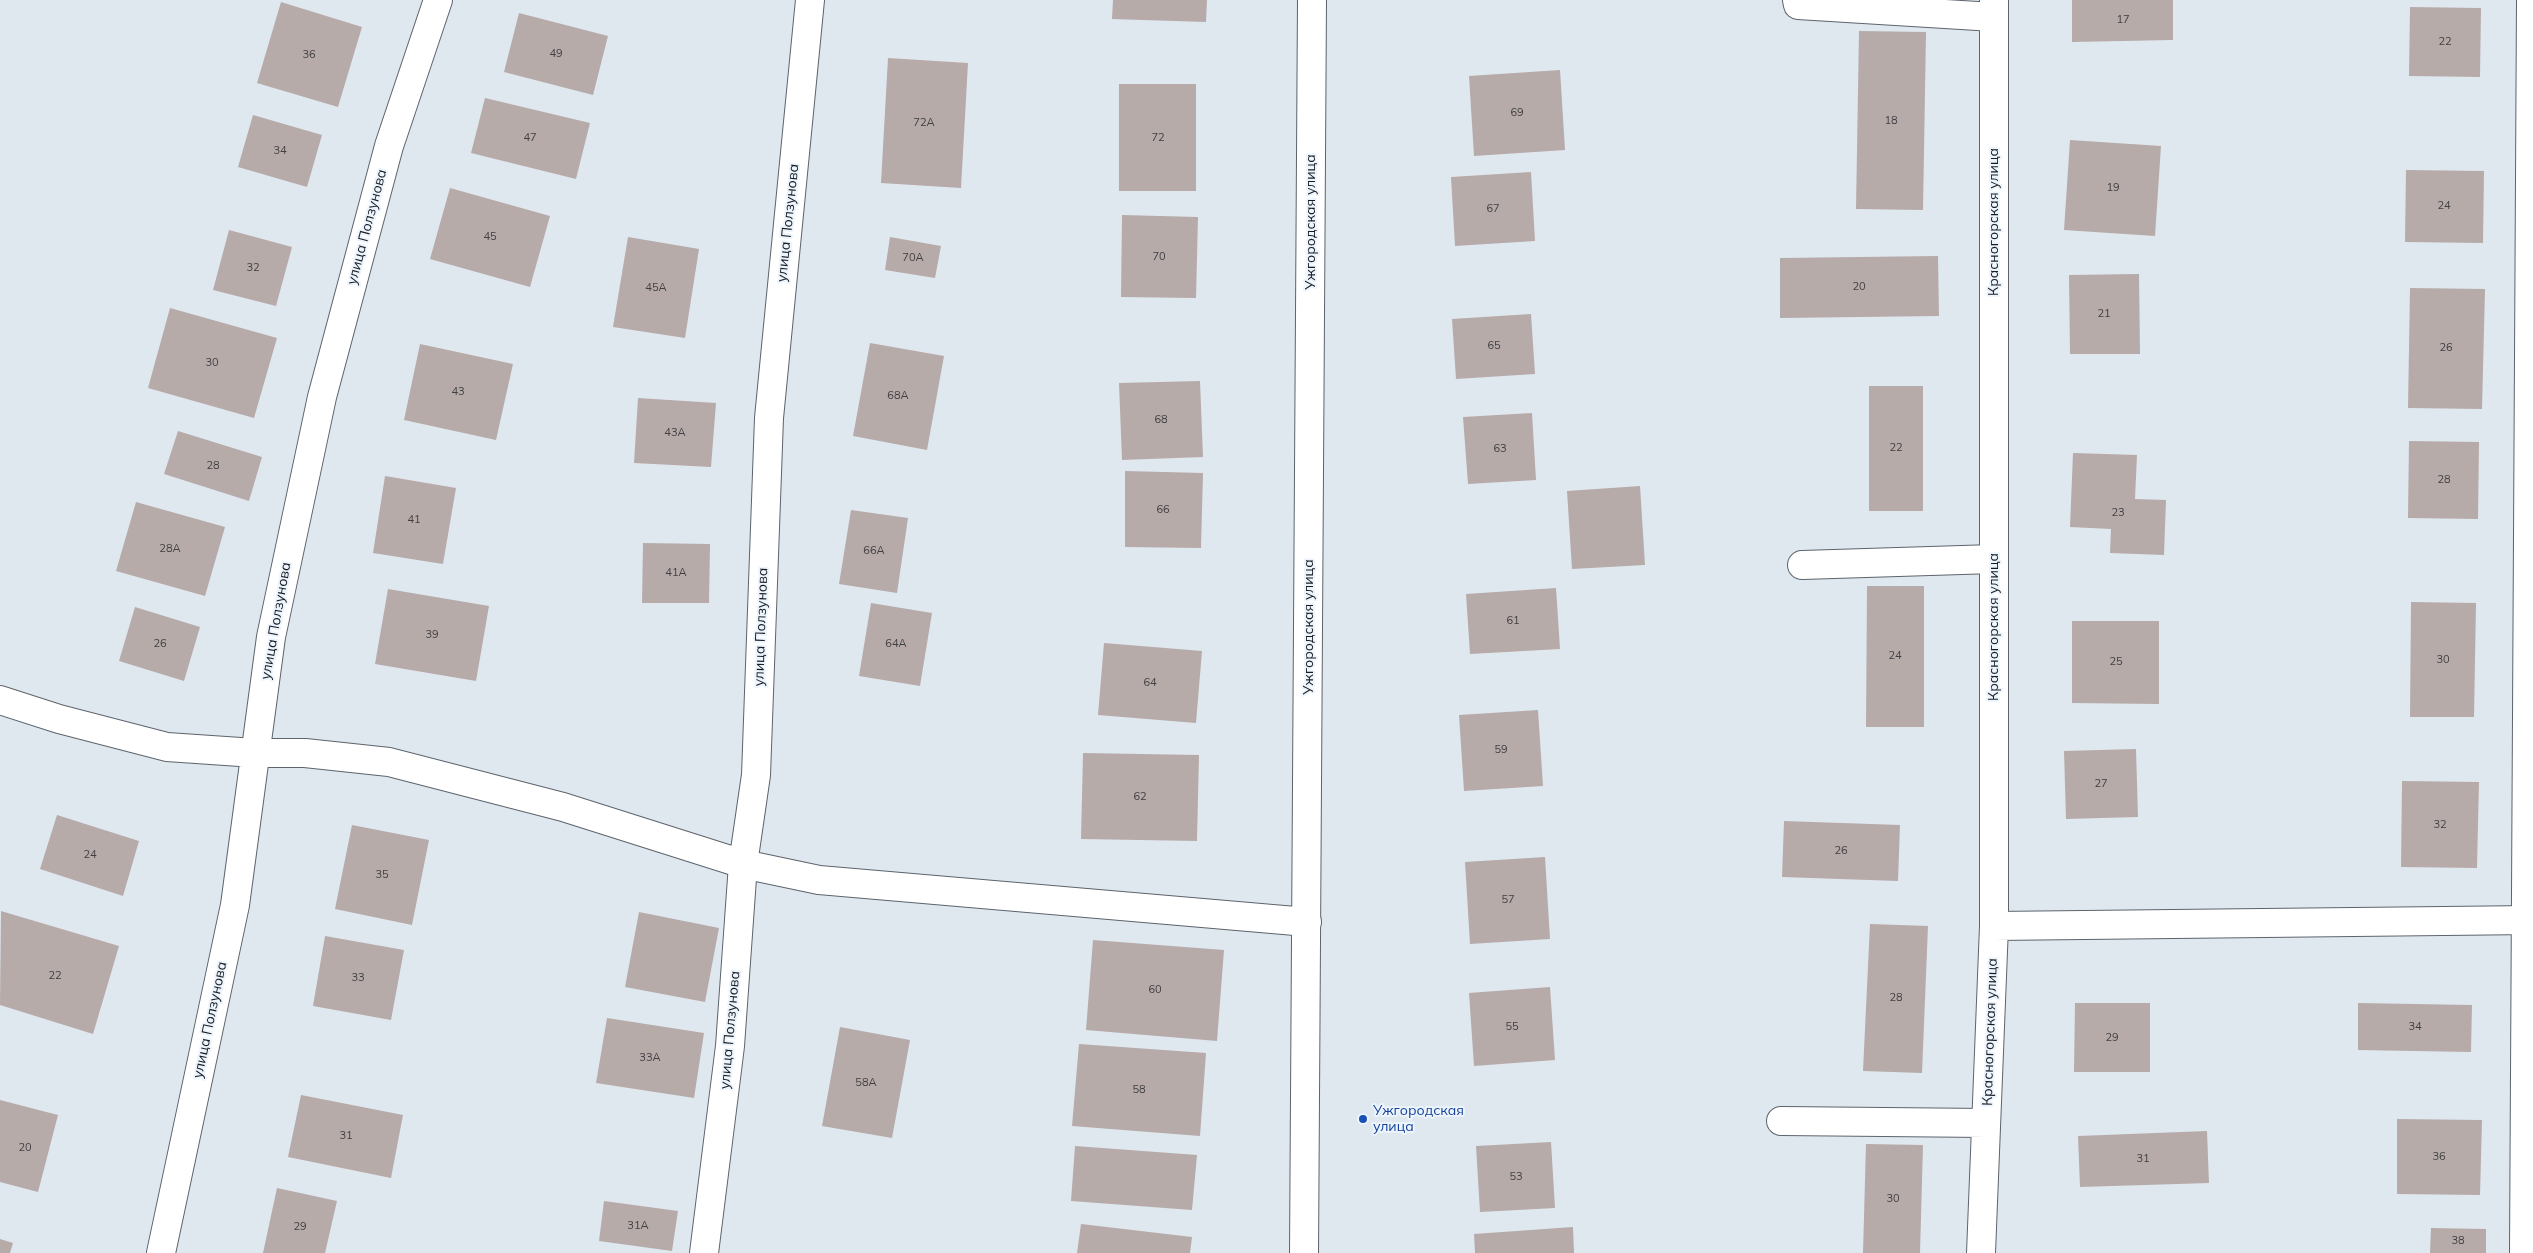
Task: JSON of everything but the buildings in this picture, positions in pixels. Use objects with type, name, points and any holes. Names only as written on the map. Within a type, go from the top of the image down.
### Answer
[{"type":"street","name":"улица Ползунова","points":[[161,1253],[234,905],[271,638],[322,398],[389,146],[438,0]]},
{"type":"street","name":"улица Ползунова","points":[[704,1253],[730,1046],[743,864],[756,775],[769,418],[810,0]]},
{"type":"street","name":"Ужгородская улица","points":[[1304,1253],[1312,0]]},
{"type":"street","points":[[1797,0],[1798,5],[1994,8]]},
{"type":"street","points":[[2524,1253],[2529,920],[2531,0]]},
{"type":"street","name":"Красногорская улица","points":[[1981,1253],[1994,926],[1994,8]]},
{"type":"street","points":[[1802,565],[1994,559]]},
{"type":"street","points":[[0,700],[59,719],[167,747],[255,753],[305,753],[389,762],[563,807],[743,864],[819,880],[1307,922]]},
{"type":"street","points":[[1994,926],[2529,920]]},
{"type":"street","points":[[1781,1121],[1986,1122]]},
{"type":"place","name":"Ужгородская улица","points":[[1363,1119]]}]
